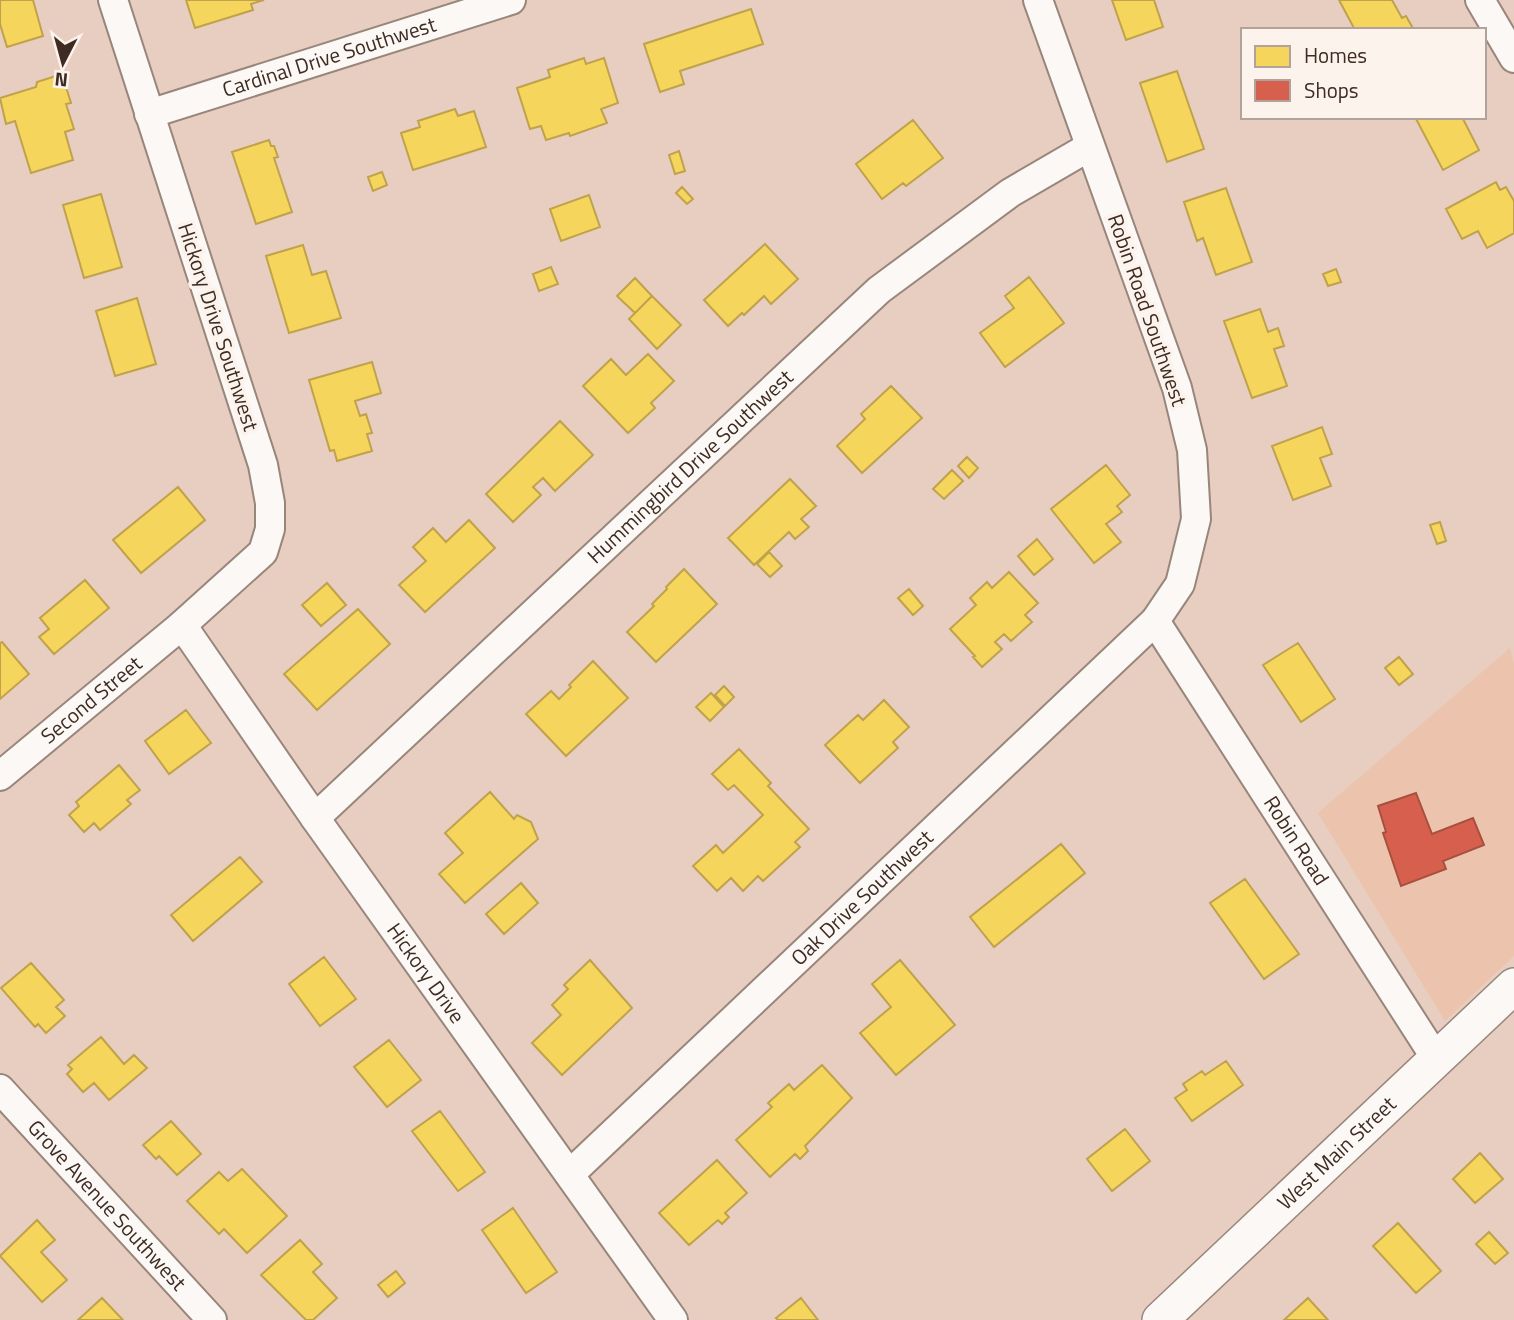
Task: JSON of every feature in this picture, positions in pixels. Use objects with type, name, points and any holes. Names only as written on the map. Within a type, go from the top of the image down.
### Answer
[{"type":"main road","name":"West Main Street","points":[[1160,1320],[1514,986]]},
{"type":"street","name":"Hickory Drive Southwest","points":[[113,0],[263,465],[270,503],[270,529],[263,552],[182,625]]},
{"type":"street","name":"Cardinal Drive Southwest","points":[[149,114],[511,0]]},
{"type":"street","name":"Robin Road Southwest","points":[[1038,0],[1177,388],[1192,450],[1196,519],[1180,584],[1154,621]]},
{"type":"street","points":[[1480,0],[1514,58]]},
{"type":"street","name":"Hummingbird Drive Southwest","points":[[315,818],[880,290],[1010,193],[1089,148]]},
{"type":"street","name":"Robin Road","points":[[1154,621],[1437,1060]]},
{"type":"street","name":"Oak Drive Southwest","points":[[570,1174],[1154,621]]},
{"type":"street","name":"Second Street","points":[[0,776],[182,625]]},
{"type":"street","name":"Hickory Drive","points":[[182,625],[315,818],[673,1320]]},
{"type":"street","name":"Grove Avenue Southwest","points":[[0,1089],[212,1320]]},
{"type":"shaded area","points":[[1510,648],[1514,664],[1514,956],[1445,1021],[1318,813]]},
{"type":"building: Homes","points":[[0,0],[33,0],[43,36],[7,47],[0,24]]},
{"type":"building: Homes","points":[[186,0],[264,0],[251,4],[253,10],[195,28]]},
{"type":"building: Homes","points":[[1112,0],[1154,0],[1163,27],[1126,40]]},
{"type":"building: Homes","points":[[1339,0],[1392,0],[1402,18],[1406,16],[1413,28],[1354,28]]},
{"type":"building: Homes","points":[[751,9],[763,44],[680,71],[684,84],[660,92],[644,44]]},
{"type":"building: Homes","points":[[584,58],[586,64],[604,58],[618,103],[601,109],[607,123],[570,136],[569,133],[546,140],[541,126],[530,129],[517,88],[550,77],[548,70]]},
{"type":"building: Homes","points":[[1177,71],[1204,149],[1167,162],[1140,83]]},
{"type":"building: Homes","points":[[62,74],[71,103],[66,104],[74,129],[65,132],[73,160],[31,173],[15,121],[6,124],[0,98],[36,87],[37,82]]},
{"type":"building: Homes","points":[[455,109],[458,116],[474,111],[486,147],[413,170],[401,133],[420,127],[418,121]]},
{"type":"building: Homes","points":[[1416,119],[1463,119],[1479,150],[1443,170]]},
{"type":"building: Homes","points":[[913,120],[943,158],[906,186],[903,183],[882,199],[856,164]]},
{"type":"building: Homes","points":[[269,140],[278,157],[274,158],[292,212],[256,224],[232,152]]},
{"type":"building: Homes","points":[[679,151],[685,171],[675,174],[669,155]]},
{"type":"building: Homes","points":[[382,172],[387,185],[373,191],[368,177]]},
{"type":"building: Homes","points":[[1496,182],[1500,190],[1506,187],[1514,201],[1514,233],[1487,248],[1478,231],[1462,239],[1446,209]]},
{"type":"building: Homes","points":[[682,187],[693,199],[687,204],[676,193]]},
{"type":"building: Homes","points":[[1226,188],[1252,262],[1216,275],[1203,238],[1197,241],[1184,202]]},
{"type":"building: Homes","points":[[101,194],[122,267],[84,278],[63,205]]},
{"type":"building: Homes","points":[[589,195],[600,227],[561,241],[550,209]]},
{"type":"building: Homes","points":[[765,244],[798,279],[771,304],[764,296],[728,326],[704,300]]},
{"type":"building: Homes","points":[[303,245],[312,275],[326,271],[341,318],[289,333],[266,256]]},
{"type":"building: Homes","points":[[551,267],[558,284],[539,291],[533,274]]},
{"type":"building: Homes","points":[[1336,269],[1341,282],[1328,286],[1323,274]]},
{"type":"building: Homes","points":[[1029,277],[1064,323],[1005,367],[980,333],[1014,308],[1005,296]]},
{"type":"building: Homes","points":[[635,278],[652,296],[635,313],[617,296]]},
{"type":"building: Homes","points":[[652,296],[681,325],[657,349],[629,319]]},
{"type":"building: Homes","points":[[137,298],[156,364],[115,376],[96,311]]},
{"type":"building: Homes","points":[[1260,309],[1268,332],[1278,328],[1284,346],[1274,349],[1287,386],[1252,398],[1224,321]]},
{"type":"building: Homes","points":[[648,354],[674,381],[651,403],[655,408],[628,433],[583,386],[611,359],[626,375]]},
{"type":"building: Homes","points":[[372,362],[381,393],[355,401],[360,416],[366,414],[372,433],[367,434],[372,451],[337,461],[334,450],[330,451],[309,380]]},
{"type":"building: Homes","points":[[891,386],[922,418],[862,473],[837,446],[865,419],[861,414]]},
{"type":"building: Homes","points":[[560,421],[593,455],[555,491],[543,478],[533,487],[541,495],[513,522],[486,494]]},
{"type":"building: Homes","points":[[1322,427],[1332,454],[1320,458],[1331,486],[1293,500],[1272,446]]},
{"type":"building: Homes","points":[[967,457],[978,468],[969,478],[958,466]]},
{"type":"building: Homes","points":[[1106,465],[1130,495],[1117,506],[1122,512],[1106,524],[1121,542],[1094,563],[1051,509]]},
{"type":"building: Homes","points":[[952,470],[963,481],[944,499],[933,489]]},
{"type":"building: Homes","points":[[790,479],[816,506],[801,519],[809,527],[795,539],[789,532],[754,565],[728,538]]},
{"type":"building: Homes","points":[[178,487],[205,520],[141,573],[113,540]]},
{"type":"building: Homes","points":[[469,520],[495,548],[425,612],[399,585],[426,561],[413,547],[433,528],[446,542]]},
{"type":"building: Homes","points":[[1440,522],[1446,541],[1437,544],[1430,525]]},
{"type":"building: Homes","points":[[1037,539],[1053,559],[1034,575],[1018,556]]},
{"type":"building: Homes","points":[[769,552],[782,566],[770,577],[757,564]]},
{"type":"building: Homes","points":[[684,569],[717,604],[656,662],[627,632],[654,606],[652,604]]},
{"type":"building: Homes","points":[[1009,572],[1038,603],[1025,615],[1032,622],[1011,641],[1004,634],[995,642],[1002,649],[982,667],[950,629],[976,605],[970,598],[987,582],[992,588]]},
{"type":"building: Homes","points":[[85,580],[109,608],[54,654],[39,637],[49,629],[40,618]]},
{"type":"building: Homes","points":[[327,583],[346,605],[321,626],[302,605]]},
{"type":"building: Homes","points":[[909,589],[923,606],[913,615],[898,598]]},
{"type":"building: Homes","points":[[358,609],[390,644],[317,710],[284,674]]},
{"type":"building: Homes","points":[[2,642],[29,674],[0,699],[0,643]]},
{"type":"building: Homes","points":[[1298,643],[1335,699],[1301,722],[1263,665]]},
{"type":"building: Homes","points":[[1399,657],[1413,674],[1399,685],[1385,668]]},
{"type":"building: Homes","points":[[593,661],[628,698],[566,756],[526,714],[551,691],[559,699]]},
{"type":"building: Homes","points":[[724,686],[734,697],[725,706],[715,695]]},
{"type":"building: Homes","points":[[711,693],[724,707],[710,721],[696,707]]},
{"type":"building: Homes","points":[[884,700],[909,727],[893,742],[898,748],[860,783],[825,745],[858,715],[863,720]]},
{"type":"building: Homes","points":[[186,710],[211,743],[169,774],[145,741]]},
{"type":"building: Homes","points":[[739,749],[771,783],[768,786],[809,829],[795,842],[800,847],[763,881],[758,876],[743,891],[731,878],[717,891],[693,866],[716,845],[723,853],[763,815],[734,785],[728,790],[712,774]]},
{"type":"building: Homes","points":[[119,765],[140,790],[127,800],[131,804],[100,830],[94,823],[84,832],[69,815],[79,806],[76,802]]},
{"type":"building: Homes","points":[[490,792],[514,819],[517,815],[531,822],[538,839],[465,903],[439,874],[463,853],[445,833]]},
{"type":"building: Homes","points":[[1061,844],[1085,873],[994,947],[970,917]]},
{"type":"building: Homes","points":[[240,857],[262,882],[193,941],[171,915]]},
{"type":"building: Homes","points":[[1245,879],[1299,954],[1264,979],[1210,903]]},
{"type":"building: Homes","points":[[521,883],[538,903],[504,934],[486,914]]},
{"type":"building: Homes","points":[[324,957],[356,999],[320,1026],[289,984]]},
{"type":"building: Homes","points":[[590,960],[632,1008],[562,1075],[532,1043],[561,1015],[552,1005],[568,989],[564,985]]},
{"type":"building: Homes","points":[[900,960],[955,1025],[896,1075],[860,1033],[891,1007],[872,984]]},
{"type":"building: Homes","points":[[31,963],[64,1000],[56,1007],[65,1016],[46,1033],[38,1024],[35,1027],[1,988]]},
{"type":"building: Homes","points":[[101,1037],[124,1064],[134,1055],[147,1068],[109,1100],[94,1083],[83,1092],[67,1074],[72,1069],[68,1065]]},
{"type":"building: Homes","points":[[389,1040],[421,1080],[387,1107],[354,1067]]},
{"type":"building: Homes","points":[[1226,1061],[1243,1085],[1192,1121],[1175,1098],[1187,1090],[1183,1084],[1202,1071],[1205,1075]]},
{"type":"building: Homes","points":[[822,1065],[852,1098],[805,1146],[808,1151],[800,1159],[795,1154],[770,1177],[736,1140],[772,1107],[768,1103],[789,1084],[794,1090]]},
{"type":"building: Homes","points":[[440,1111],[485,1172],[458,1191],[412,1131]]},
{"type":"building: Homes","points":[[171,1121],[201,1154],[177,1175],[159,1156],[156,1159],[143,1145]]},
{"type":"building: Homes","points":[[1125,1129],[1150,1161],[1112,1191],[1087,1159]]},
{"type":"building: Homes","points":[[1480,1153],[1503,1179],[1475,1203],[1453,1179]]},
{"type":"building: Homes","points":[[717,1160],[747,1193],[725,1213],[729,1217],[722,1224],[718,1220],[689,1245],[659,1213]]},
{"type":"building: Homes","points":[[242,1169],[287,1216],[247,1253],[224,1229],[219,1234],[187,1201],[219,1172],[228,1181]]},
{"type":"building: Homes","points":[[513,1208],[557,1272],[526,1293],[482,1230]]},
{"type":"building: Homes","points":[[37,1220],[55,1240],[41,1252],[67,1280],[42,1302],[0,1256]]},
{"type":"building: Homes","points":[[1398,1223],[1441,1271],[1416,1293],[1373,1246]]},
{"type":"building: Homes","points":[[1489,1232],[1508,1253],[1495,1264],[1476,1244]]},
{"type":"building: Homes","points":[[300,1240],[322,1264],[313,1272],[337,1298],[313,1320],[306,1320],[261,1275]]},
{"type":"building: Homes","points":[[396,1271],[405,1283],[388,1297],[378,1285]]},
{"type":"building: Homes","points":[[102,1298],[123,1320],[78,1320]]},
{"type":"building: Homes","points":[[801,1298],[818,1320],[776,1318]]},
{"type":"building: Homes","points":[[1308,1298],[1328,1320],[1284,1320]]},
{"type":"building: Shops","points":[[1416,793],[1432,834],[1473,818],[1484,845],[1443,861],[1446,869],[1401,886],[1383,833],[1386,832],[1378,806]]}]
